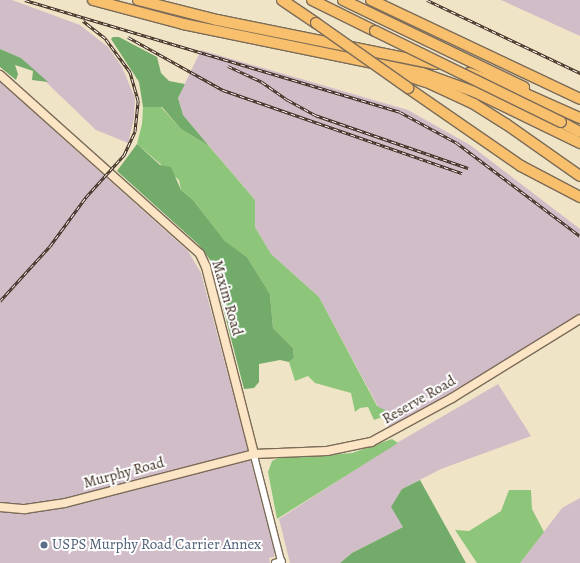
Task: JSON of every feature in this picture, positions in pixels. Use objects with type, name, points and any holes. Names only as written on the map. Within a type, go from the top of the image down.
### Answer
[{"type":"highway","points":[[93,0],[174,22],[396,66],[440,79],[483,96],[580,143]]},
{"type":"highway","points":[[138,0],[217,20],[433,63],[513,89],[580,118]]},
{"type":"highway","points":[[282,0],[516,162],[580,197]]},
{"type":"highway","points":[[312,0],[580,132]]},
{"type":"highway","points":[[343,0],[580,114]]},
{"type":"highway","points":[[371,0],[580,99]]},
{"type":"highway","points":[[314,50],[338,60],[396,72],[458,96],[506,124],[580,176]]},
{"type":"street","name":"Maxim Road","points":[[0,75],[200,254],[206,267],[282,562]]},
{"type":"street","name":"Reserve Road","points":[[254,454],[327,451],[371,442],[452,398],[580,319]]},
{"type":"street","name":"Murphy Road","points":[[0,507],[24,509],[65,503],[254,454]]},
{"type":"street","points":[[275,563],[282,562]]},
{"type":"shaded area","points":[[0,0],[12,0],[80,25],[108,47],[122,67],[135,98],[134,118],[128,143],[96,130],[21,58],[0,49]]},
{"type":"shaded area","points":[[501,0],[580,0],[580,36]]},
{"type":"shaded area","points":[[201,50],[408,110],[470,145],[580,229],[580,315],[390,429],[319,297],[271,254],[255,227],[255,200],[183,115],[178,98]]},
{"type":"shaded area","points":[[0,82],[188,251],[201,273],[275,553],[274,557],[269,558],[270,563],[0,563]]},
{"type":"shaded area","points":[[498,384],[531,436],[441,469],[402,489],[403,527],[352,553],[340,563],[290,563],[279,519],[390,447]]},
{"type":"shaded area","points":[[580,498],[580,563],[520,563],[562,508]]},
{"type":"green space","points":[[113,37],[119,37],[157,57],[161,73],[169,81],[185,84],[178,98],[183,115],[209,146],[181,129],[162,107],[143,107],[139,82],[111,39]]},
{"type":"green space","points":[[0,49],[21,58],[48,82],[32,80],[33,71],[15,65],[18,74],[16,80],[0,67]]},
{"type":"green space","points":[[143,107],[161,107],[181,129],[209,146],[255,200],[255,227],[271,254],[319,297],[377,406],[387,411],[382,417],[374,420],[368,407],[360,408],[355,412],[351,393],[315,383],[308,376],[295,381],[289,362],[294,358],[293,348],[273,328],[270,294],[247,257],[225,241],[193,200],[181,190],[179,180],[137,144],[142,124]]},
{"type":"green space","points":[[137,144],[160,165],[171,167],[181,190],[193,200],[225,241],[247,257],[270,294],[273,328],[293,348],[294,358],[289,362],[280,360],[259,364],[259,382],[254,388],[244,389],[211,261],[199,245],[117,171]]},
{"type":"green space","points":[[392,439],[398,443],[277,519],[268,472],[272,461],[278,458],[352,453]]},
{"type":"green space","points":[[420,480],[466,563],[340,563],[352,553],[403,527],[391,507],[402,489]]},
{"type":"green space","points":[[509,490],[531,490],[532,509],[544,532],[520,563],[477,563],[455,530],[469,531],[501,511]]},
{"type":"railway","points":[[25,0],[400,112],[457,143],[580,236]]},
{"type":"railway","points":[[427,0],[580,73]]},
{"type":"railway","points":[[0,301],[50,246],[86,197],[124,155],[135,131],[138,100],[130,72],[105,38],[83,21]]},
{"type":"railway","points":[[128,37],[223,90],[462,173]]},
{"type":"railway","points":[[228,66],[262,82],[288,100],[315,115],[468,168]]},
{"type":"place","name":"USPS Murphy Road Carrier Annex","points":[[44,545]]}]
